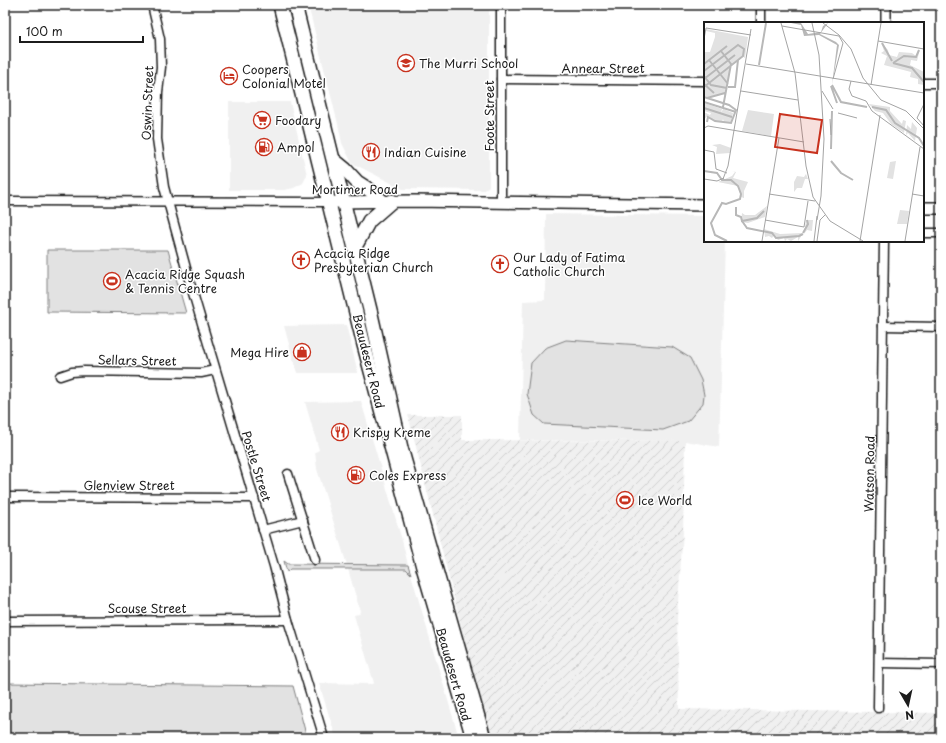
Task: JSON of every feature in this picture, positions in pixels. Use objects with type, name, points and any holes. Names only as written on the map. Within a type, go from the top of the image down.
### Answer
[{"type":"highway","name":"Beaudesert Road","points":[[280,5],[364,345],[423,567],[473,738]]},
{"type":"highway","name":"Beaudesert Road","points":[[295,5],[334,160],[402,448],[484,738]]},
{"type":"highway","points":[[334,160],[357,182],[387,201],[369,221],[355,247]]},
{"type":"main road","name":"Mortimer Road","points":[[329,202],[387,201],[704,205]]},
{"type":"main road","points":[[924,208],[941,208]]},
{"type":"street","name":"Oswin Street","points":[[152,5],[160,39],[161,67],[158,92],[157,139],[162,178],[168,202]]},
{"type":"street","name":"Foote Street","points":[[501,5],[501,203]]},
{"type":"street","points":[[761,5],[761,22]]},
{"type":"street","points":[[886,5],[886,22]]},
{"type":"street","name":"Annear Street","points":[[501,79],[704,80]]},
{"type":"street","points":[[924,83],[941,83]]},
{"type":"street","name":"Mortimer Road","points":[[5,201],[329,202]]},
{"type":"street","name":"Postle Street","points":[[168,202],[215,370],[264,530],[288,620],[324,738]]},
{"type":"street","points":[[924,234],[941,233]]},
{"type":"street","name":"Watson Road","points":[[878,708],[884,242]]},
{"type":"street","points":[[883,326],[941,327]]},
{"type":"street","name":"Sellars Street","points":[[60,376],[72,372],[84,371],[201,373],[215,370]]},
{"type":"street","points":[[288,474],[315,560]]},
{"type":"street","name":"Glenview Street","points":[[5,497],[254,498]]},
{"type":"street","points":[[264,530],[302,520]]},
{"type":"street","name":"Scouse Street","points":[[5,621],[288,620]]},
{"type":"street","points":[[878,663],[941,664]]},
{"type":"shaded area","name":"The Murri School","points":[[308,5],[489,5],[489,186],[484,190],[403,189],[352,163],[342,143]]},
{"type":"shaded area","points":[[229,102],[290,102],[307,175],[303,183],[294,188],[284,190],[229,190]]},
{"type":"shaded area","points":[[546,214],[704,216],[704,242],[725,242],[719,447],[685,441],[520,440],[523,301],[545,300]]},
{"type":"shaded area","name":"Acacia Ridge Squash & Tennis Centre","points":[[47,250],[168,250],[186,313],[47,312]]},
{"type":"shaded area","points":[[346,325],[358,373],[297,373],[284,326]]},
{"type":"shaded area","points":[[566,340],[672,347],[690,358],[701,380],[704,395],[703,403],[688,421],[663,430],[544,424],[534,415],[527,394],[531,363],[545,348]]},
{"type":"shaded area","points":[[361,401],[408,565],[347,565],[317,469],[315,452],[319,450],[305,402]]},
{"type":"shaded area","points":[[408,415],[462,415],[462,440],[685,441],[683,532],[677,616],[679,709],[941,713],[941,738],[492,738],[482,709]]},
{"type":"shaded area","points":[[284,561],[288,564],[408,565],[411,574],[406,569],[290,569],[287,572]]},
{"type":"shaded area","points":[[348,569],[406,569],[411,574],[459,738],[336,738],[319,683],[374,683],[354,615],[359,614],[360,611]]},
{"type":"shaded area","points":[[5,683],[293,686],[307,738],[5,738]]},
{"type":"place","name":"The Murri School","points":[[406,63]]},
{"type":"place","name":"Coopers Colonial Motel","points":[[229,76]]},
{"type":"place","name":"Foodary","points":[[262,120]]},
{"type":"place","name":"Ampol","points":[[264,147]]},
{"type":"place","name":"Indian Cuisine","points":[[371,152]]},
{"type":"place","name":"Acacia Ridge Presbyterian Church","points":[[301,260]]},
{"type":"place","name":"Our Lady of Fatima Catholic Church","points":[[500,264]]},
{"type":"place","name":"Acacia Ridge Squash & Tennis Centre","points":[[112,281]]},
{"type":"place","name":"Mega Hire","points":[[302,352]]},
{"type":"place","name":"Krispy Kreme","points":[[340,432]]},
{"type":"place","name":"Coles Express","points":[[356,475]]},
{"type":"place","name":"Ice World","points":[[625,500]]}]
